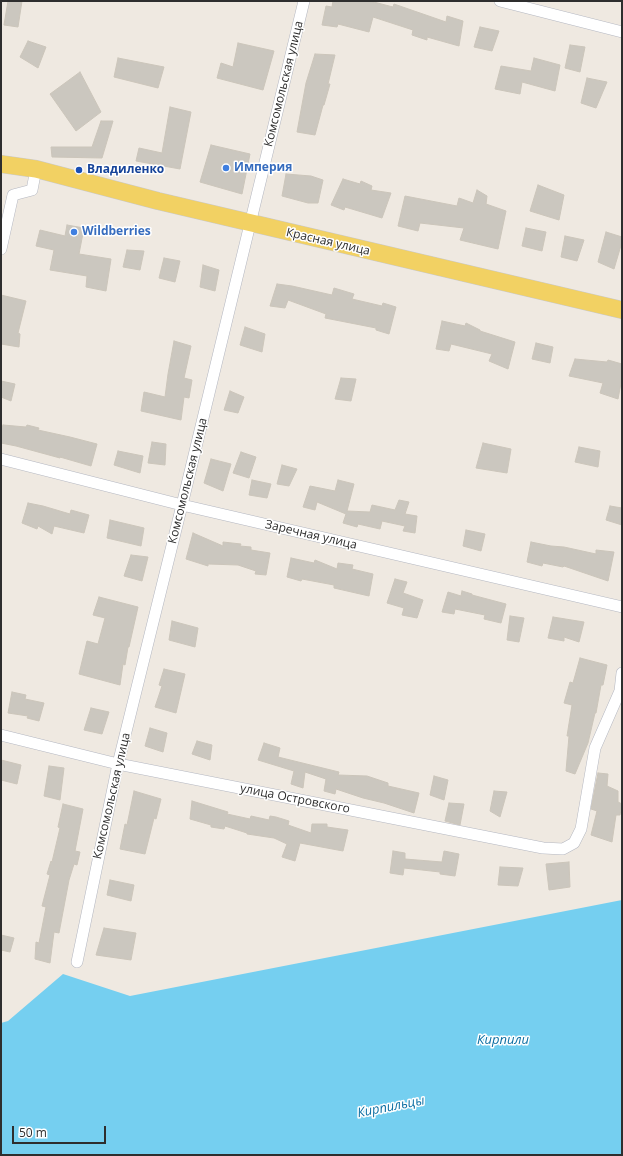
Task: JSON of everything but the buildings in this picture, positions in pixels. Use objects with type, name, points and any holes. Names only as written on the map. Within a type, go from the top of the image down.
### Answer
[{"type":"main road","points":[[1,154],[36,169]]},
{"type":"main road","points":[[1,164],[36,169]]},
{"type":"main road","name":"Красная улица","points":[[36,169],[158,201],[622,310]]},
{"type":"street","name":"Комсомольская улица","points":[[77,962],[118,764],[304,1]]},
{"type":"street","points":[[500,1],[622,32]]},
{"type":"street","points":[[1,249],[13,195],[32,190],[36,169]]},
{"type":"street","name":"Заречная улица","points":[[1,459],[182,505],[622,607]]},
{"type":"street","name":"улица Островского","points":[[1,735],[118,764],[543,848],[563,848],[574,843],[581,829],[595,748],[620,691],[622,674]]},
{"type":"water","name":"Кирпили","points":[[622,900],[622,1155],[1,1155],[1,1023],[8,1021],[63,974],[130,996]]},
{"type":"place","name":"Империя","points":[[226,168]]},
{"type":"place","name":"Владиленко","points":[[79,170]]},
{"type":"place","name":"Wildberries","points":[[74,232]]},
{"type":"water label","name":"Кирпильцы","points":[[391,1107]]}]
